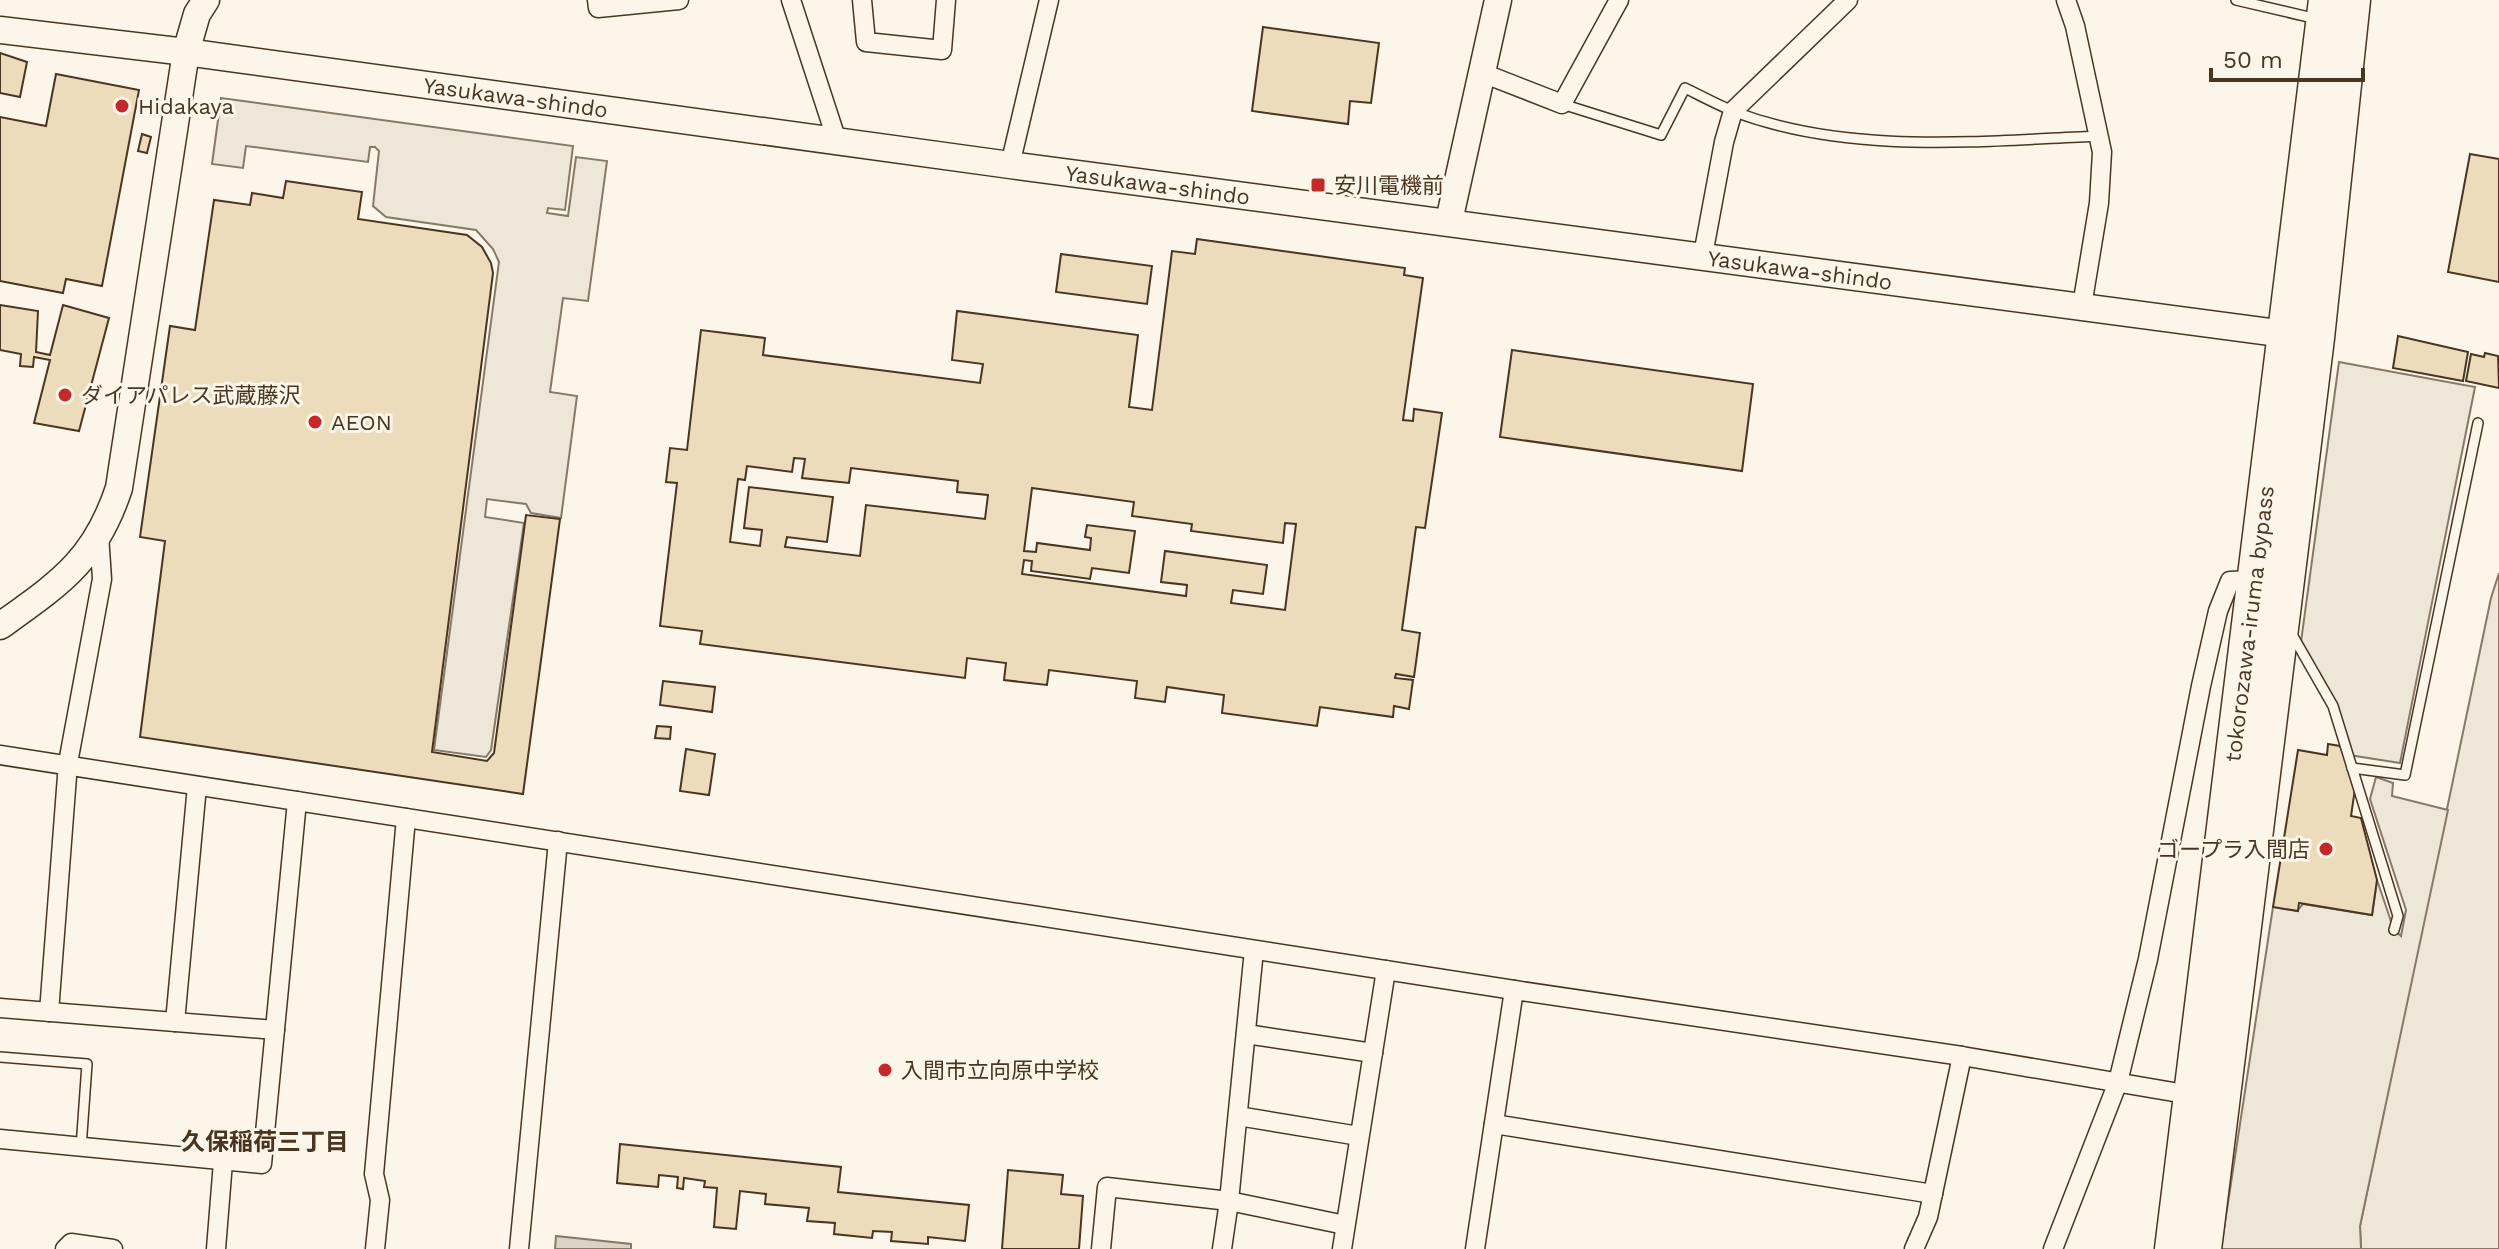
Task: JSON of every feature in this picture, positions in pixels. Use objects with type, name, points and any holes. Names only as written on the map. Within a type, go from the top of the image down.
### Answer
[{"type":"highway","name":"tokorozawa-iruma bypass","points":[[2204,1249],[2207,1097],[2253,580],[2300,336],[2353,0]]},
{"type":"highway","name":"tokorozawa-iruma bypass","points":[[2172,1249],[2207,1097],[2282,618],[2325,10]]},
{"type":"street","points":[[0,626],[61,583],[110,517],[119,488],[186,52],[197,14],[206,0]]},
{"type":"street","points":[[597,0],[598,8],[679,0]]},
{"type":"street","points":[[791,0],[837,141]]},
{"type":"street","points":[[862,0],[866,42],[942,50],[946,0]]},
{"type":"street","points":[[1010,165],[1049,0]]},
{"type":"street","points":[[1449,221],[1498,0]]},
{"type":"street","points":[[1480,72],[1562,104],[1619,0]]},
{"type":"street","points":[[1703,255],[1724,142],[1733,111],[1848,0]]},
{"type":"street","points":[[2066,0],[2075,26],[2102,152],[2099,203],[2082,306]]},
{"type":"street","name":"Yasukawa-shindo","points":[[0,30],[186,52],[2300,336]]},
{"type":"street","points":[[49,1012],[68,763],[102,579],[99,535]]},
{"type":"street","points":[[2053,1249],[2118,1082],[2148,959],[2218,611],[2230,581],[2253,580]]},
{"type":"street","points":[[0,755],[68,763],[197,786],[1514,990],[1962,1056],[2207,1097]]},
{"type":"street","points":[[175,1022],[197,786]]},
{"type":"street","points":[[0,1139],[262,1164],[297,801]]},
{"type":"street","points":[[375,1249],[380,1200],[374,1174],[406,818]]},
{"type":"street","points":[[519,1249],[558,841]]},
{"type":"street","points":[[1222,1249],[1254,950]]},
{"type":"street","points":[[1342,1249],[1386,970]]},
{"type":"street","points":[[1475,1249],[1514,990]]},
{"type":"street","points":[[0,1008],[275,1030]]},
{"type":"street","points":[[1246,1034],[1373,1053]]},
{"type":"street","points":[[1914,1249],[1928,1217],[1962,1056]]},
{"type":"street","points":[[1238,1116],[1359,1136]]},
{"type":"street","points":[[1494,1124],[1933,1194]]},
{"type":"street","points":[[216,1249],[223,1162]]},
{"type":"street","points":[[1101,1249],[1107,1187],[1229,1201],[1345,1225]]},
{"type":"street","points":[[65,1249],[71,1243],[113,1249]]},
{"type":"lane","points":[[2236,0],[2325,10]]},
{"type":"lane","points":[[1562,104],[1661,135],[1685,88],[1733,111],[1820,134],[1941,143],[2099,136]]},
{"type":"lane","points":[[2352,768],[2405,775],[2478,423]]},
{"type":"lane","points":[[2282,618],[2333,706],[2398,916],[2394,930]]},
{"type":"lane","points":[[0,1057],[87,1064],[81,1148]]},
{"type":"shaded area","points":[[221,98],[573,146],[565,210],[548,208],[547,213],[568,216],[576,157],[607,161],[588,301],[563,298],[550,392],[577,396],[561,518],[531,513],[526,504],[487,499],[485,517],[524,523],[491,750],[486,757],[434,750],[499,262],[493,249],[476,230],[386,217],[373,206],[379,151],[375,147],[370,147],[368,162],[246,146],[243,168],[212,164]]},
{"type":"shaded area","points":[[2339,362],[2475,387],[2400,763],[2349,755],[2333,706],[2300,649]]},
{"type":"shaded area","points":[[2499,573],[2499,1249],[2361,1249],[2360,1226],[2491,598]]},
{"type":"shaded area","points":[[2376,777],[2393,783],[2392,796],[2448,810],[2360,1226],[2361,1249],[2221,1249],[2273,907],[2297,911],[2303,904],[2372,915],[2377,880],[2394,930],[2401,936],[2406,910],[2370,799]]},
{"type":"shaded area","points":[[556,1236],[631,1244],[631,1249],[555,1249]]},
{"type":"building","points":[[1263,27],[1379,43],[1371,103],[1350,101],[1348,124],[1252,111]]},
{"type":"building","points":[[0,53],[27,62],[20,97],[0,93]]},
{"type":"building","points":[[56,74],[139,90],[102,286],[66,279],[63,293],[0,281],[0,117],[46,126]]},
{"type":"building","points":[[142,134],[151,137],[147,153],[138,151]]},
{"type":"building","points":[[2470,154],[2499,159],[2499,282],[2448,272]]},
{"type":"building","name":"AEON","points":[[286,181],[362,192],[358,219],[467,235],[482,247],[491,263],[493,273],[432,752],[487,761],[494,753],[526,515],[560,519],[523,794],[140,737],[165,541],[140,537],[170,326],[195,330],[214,200],[250,205],[252,193],[283,198]]},
{"type":"building","points":[[1197,239],[1405,268],[1404,275],[1423,278],[1403,420],[1413,421],[1414,409],[1442,413],[1425,528],[1416,527],[1402,630],[1420,633],[1414,677],[1396,674],[1395,678],[1413,680],[1409,709],[1394,706],[1393,717],[1320,707],[1317,726],[1222,713],[1224,695],[1167,687],[1165,702],[1135,698],[1137,681],[1049,670],[1047,685],[1004,680],[1006,663],[967,658],[965,678],[700,644],[702,631],[660,626],[677,483],[666,482],[670,448],[687,450],[701,330],[765,338],[763,355],[980,383],[983,364],[952,360],[957,311],[1138,335],[1129,407],[1152,410],[1172,251],[1195,254]],"holes":[[[794,458],[805,459],[802,478],[849,483],[851,468],[958,481],[957,492],[988,495],[985,519],[866,505],[860,556],[785,547],[787,537],[827,542],[833,497],[749,487],[744,528],[762,530],[760,546],[730,542],[738,479],[745,480],[747,466],[792,472]],[[1032,488],[1134,502],[1132,516],[1192,524],[1191,531],[1283,543],[1285,523],[1296,524],[1285,610],[1231,603],[1233,590],[1263,594],[1267,565],[1165,551],[1161,582],[1187,585],[1186,596],[1022,574],[1024,560],[1032,561],[1031,571],[1090,579],[1092,568],[1129,573],[1135,531],[1087,525],[1085,537],[1091,538],[1090,550],[1037,543],[1036,552],[1024,551]]]},
{"type":"building","points":[[1061,254],[1152,266],[1147,304],[1056,292]]},
{"type":"building","name":"ダイアパレス武蔵藤沢","points":[[0,305],[38,311],[36,352],[50,355],[63,305],[109,318],[79,431],[34,423],[50,360],[34,357],[33,367],[20,366],[21,354],[0,350]]},
{"type":"building","points":[[2398,336],[2468,352],[2463,381],[2393,368]]},
{"type":"building","points":[[1512,350],[1753,384],[1742,471],[1500,437]]},
{"type":"building","points":[[2485,353],[2498,356],[2499,388],[2466,381],[2471,354],[2484,357]]},
{"type":"building","points":[[663,681],[715,687],[712,712],[660,705]]},
{"type":"building","points":[[657,726],[671,727],[670,739],[655,738]]},
{"type":"building","name":"ゴープラ入間店","points":[[2328,744],[2340,746],[2356,782],[2351,816],[2361,818],[2377,880],[2372,915],[2299,903],[2298,911],[2273,907],[2298,750],[2327,755]]},
{"type":"building","points":[[686,749],[715,754],[709,795],[680,791]]},
{"type":"building","points":[[620,1144],[841,1167],[838,1192],[969,1205],[965,1241],[928,1237],[928,1244],[891,1241],[892,1232],[873,1231],[872,1238],[834,1234],[835,1223],[807,1221],[809,1208],[765,1204],[766,1194],[740,1191],[736,1229],[714,1227],[717,1188],[704,1187],[705,1181],[684,1178],[683,1189],[677,1188],[678,1177],[659,1175],[658,1187],[617,1183]]},
{"type":"building","points":[[1008,1170],[1063,1175],[1061,1194],[1083,1196],[1079,1249],[1002,1249]]},
{"type":"place","name":"Hidakaya","points":[[122,106]]},
{"type":"place","name":"安川電機前","points":[[1318,185]]},
{"type":"place","name":"ダイアパレス武蔵藤沢","points":[[65,395]]},
{"type":"place","name":"AEON","points":[[315,422]]},
{"type":"place","name":"ゴープラ入間店","points":[[2326,849]]},
{"type":"place","name":"入間市立向原中学校","points":[[885,1070]]},
{"type":"district","name":"久保稲荷三丁目","points":[[265,1142]]}]
